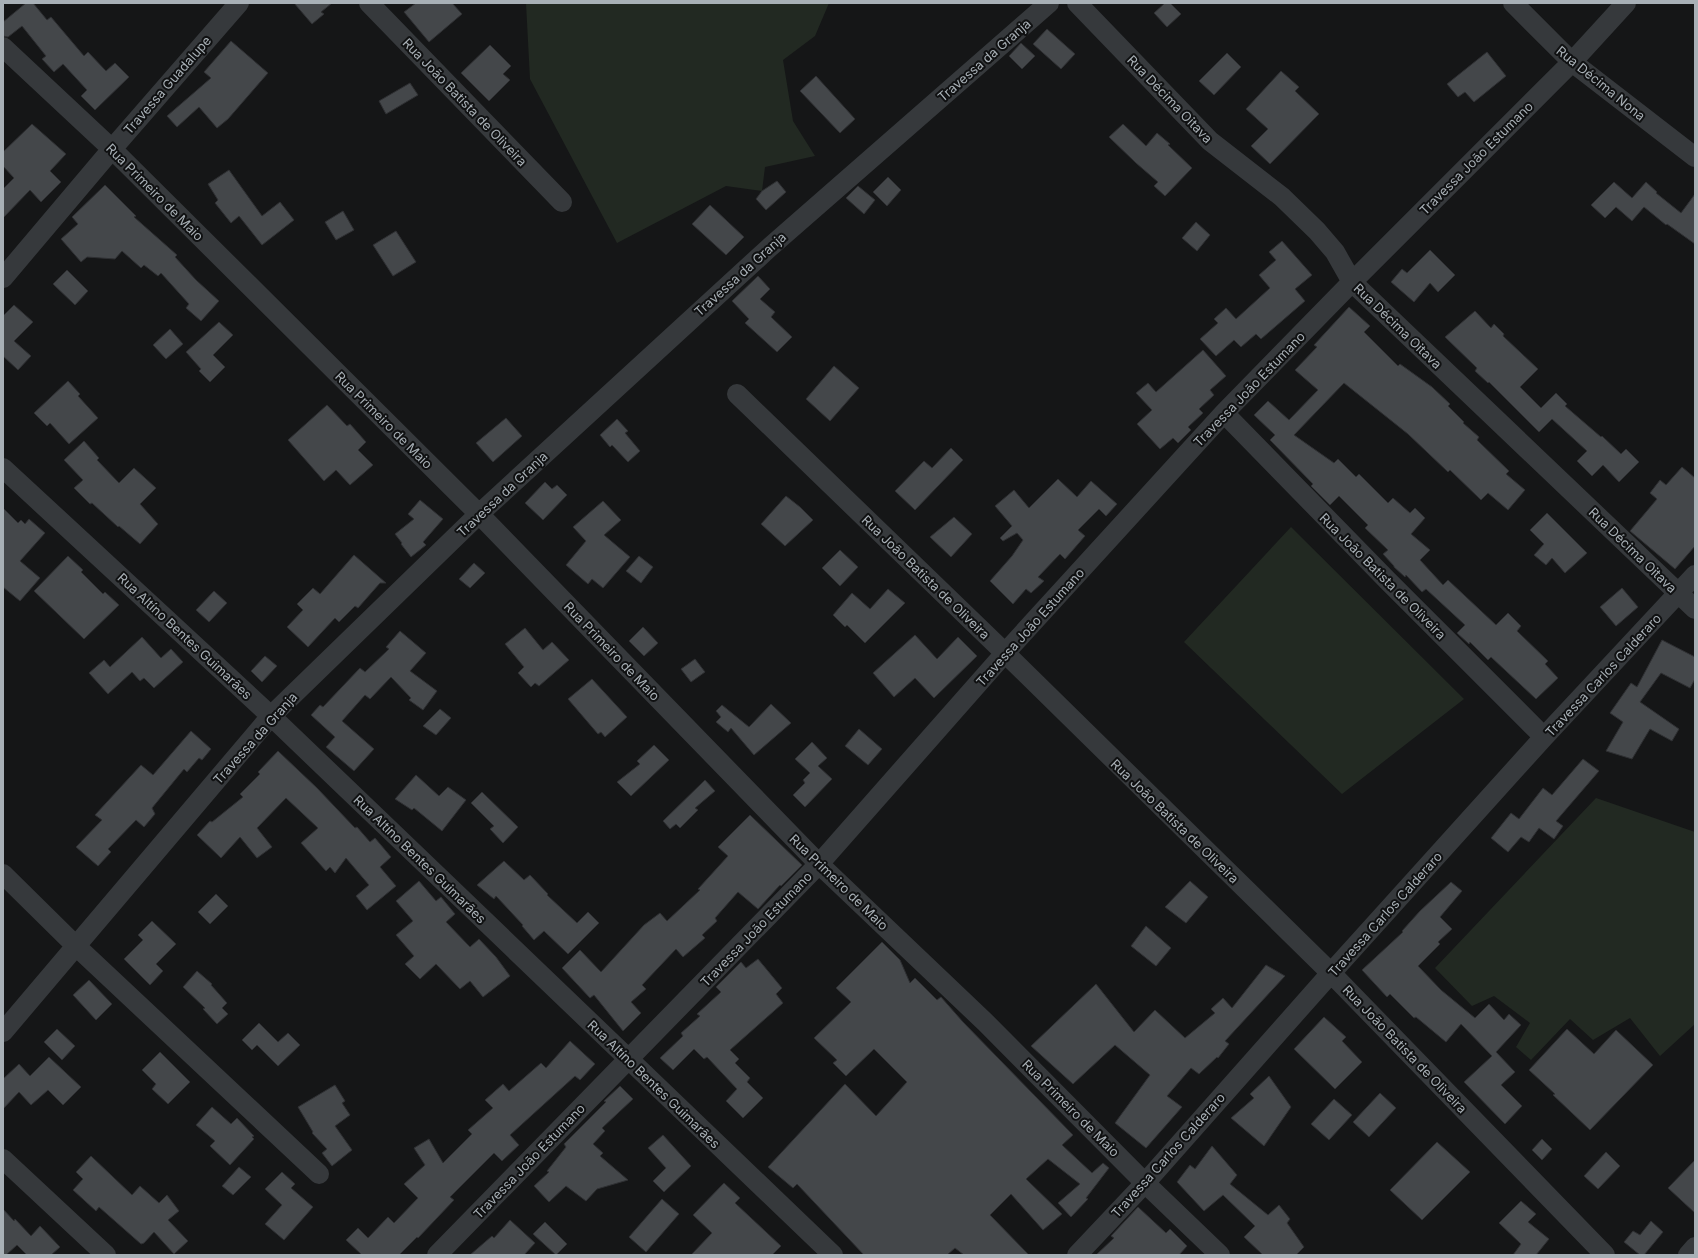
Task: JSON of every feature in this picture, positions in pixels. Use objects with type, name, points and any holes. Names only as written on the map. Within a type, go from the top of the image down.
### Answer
[{"type":"street","name":"Travessa Guadalupe","points":[[3,278],[112,149],[239,3]]},
{"type":"street","name":"Rua João Batista de Oliveira","points":[[369,3],[562,202]]},
{"type":"street","name":"Travessa da Granja","points":[[3,1032],[272,716],[479,514],[770,247],[1049,3]]},
{"type":"street","name":"Rua Décima Oitava","points":[[1077,3],[1210,141],[1282,197],[1317,231],[1336,252],[1352,282],[1695,609]]},
{"type":"street","name":"Rua Décima Nona","points":[[1513,3],[1572,62],[1695,157]]},
{"type":"street","name":"Travessa João Estumano","points":[[437,1255],[819,864],[1005,653],[1224,413],[1352,282],[1572,62],[1626,3]]},
{"type":"street","name":"Rua Primeiro de Maio","points":[[3,47],[112,149],[479,514],[819,864],[985,1022],[1220,1255]]},
{"type":"street","name":"Rua João Batista de Oliveira","points":[[737,394],[1005,653],[1331,973],[1605,1255]]},
{"type":"street","name":"Rua João Batista de Oliveira","points":[[1224,413],[1387,580],[1544,737]]},
{"type":"street","name":"Rua Altíno Bentes Guimarães","points":[[3,468],[272,716],[628,1060],[833,1255]]},
{"type":"street","name":"Travessa Carlos Calderaro","points":[[1077,1255],[1145,1182],[1544,737],[1679,594],[1695,575]]},
{"type":"street","points":[[3,874],[76,946],[318,1174]]},
{"type":"street","points":[[3,1159],[106,1255]]},
{"type":"street","points":[[1688,1255],[1695,1247]]},
{"type":"shaded area","points":[[526,3],[829,3],[815,36],[783,60],[793,121],[815,156],[765,167],[762,191],[726,186],[617,243],[530,79]]},
{"type":"shaded area","points":[[1291,527],[1464,699],[1342,794],[1184,642]]},
{"type":"shaded area","points":[[1596,798],[1695,832],[1695,1024],[1660,1056],[1630,1018],[1593,1040],[1570,1019],[1531,1060],[1516,1047],[1530,1023],[1494,996],[1472,1006],[1435,968]]},
{"type":"building","points":[[26,3],[33,3],[47,20],[51,17],[84,56],[88,52],[106,71],[115,63],[129,77],[95,110],[81,96],[87,90],[63,64],[54,72],[42,59],[46,56],[22,26],[8,37],[3,36],[3,22]]},
{"type":"building","points":[[294,3],[332,3],[321,12],[324,14],[312,24]]},
{"type":"building","points":[[416,3],[452,3],[462,14],[429,42],[404,12]]},
{"type":"building","points":[[1165,3],[1170,3],[1181,14],[1167,27],[1154,13]]},
{"type":"building","points":[[1047,29],[1075,54],[1061,69],[1033,44]]},
{"type":"building","points":[[231,41],[268,73],[228,119],[217,128],[199,107],[177,127],[167,116],[211,78],[204,72]]},
{"type":"building","points":[[1021,43],[1035,56],[1022,69],[1009,56]]},
{"type":"building","points":[[490,45],[511,66],[503,74],[510,80],[489,101],[461,73]]},
{"type":"building","points":[[1487,52],[1506,76],[1474,102],[1465,92],[1458,97],[1447,84]]},
{"type":"building","points":[[1227,53],[1241,67],[1214,95],[1199,81]]},
{"type":"building","points":[[1281,71],[1299,87],[1295,91],[1319,114],[1270,164],[1251,146],[1268,129],[1246,109]]},
{"type":"building","points":[[816,76],[855,119],[840,133],[800,91]]},
{"type":"building","points":[[410,83],[418,95],[386,114],[379,101]]},
{"type":"building","points":[[32,124],[66,154],[50,171],[61,182],[41,202],[30,190],[3,218],[3,189],[14,178],[3,166],[3,152]]},
{"type":"building","points":[[1123,124],[1146,146],[1157,133],[1170,144],[1168,145],[1192,168],[1165,196],[1154,186],[1158,182],[1109,137]]},
{"type":"building","points":[[229,170],[262,216],[280,202],[294,220],[262,245],[239,216],[231,223],[215,203],[218,200],[208,184]]},
{"type":"building","points":[[888,177],[901,190],[887,206],[873,192]]},
{"type":"building","points":[[777,181],[786,192],[766,210],[756,199],[762,191]]},
{"type":"building","points":[[1614,182],[1632,198],[1646,182],[1657,192],[1656,193],[1681,213],[1695,194],[1695,244],[1667,224],[1666,225],[1644,207],[1632,221],[1616,207],[1605,218],[1591,205]]},
{"type":"building","points":[[105,185],[136,216],[134,217],[177,255],[175,257],[196,280],[219,301],[201,321],[186,308],[189,304],[161,273],[158,276],[144,265],[141,268],[122,251],[115,259],[87,257],[81,262],[61,239],[78,224],[72,217]]},
{"type":"building","points":[[858,186],[875,200],[864,214],[846,198]]},
{"type":"building","points":[[710,205],[744,237],[726,255],[692,224]]},
{"type":"building","points":[[343,211],[354,230],[336,240],[325,222]]},
{"type":"building","points":[[1196,222],[1210,235],[1197,251],[1182,238]]},
{"type":"building","points":[[396,231],[416,262],[393,276],[373,245]]},
{"type":"building","points":[[1282,241],[1312,275],[1295,289],[1305,301],[1261,339],[1256,334],[1241,347],[1234,340],[1216,356],[1200,339],[1218,323],[1214,319],[1226,308],[1236,319],[1270,288],[1259,275],[1276,260],[1269,252]]},
{"type":"building","points":[[1430,250],[1455,275],[1438,292],[1430,283],[1414,302],[1391,282],[1402,269],[1407,273]]},
{"type":"building","points":[[67,270],[88,291],[75,305],[53,284]]},
{"type":"building","points":[[758,276],[770,289],[760,299],[775,312],[771,317],[792,337],[777,352],[745,323],[749,319],[732,301]]},
{"type":"building","points":[[14,305],[33,322],[14,341],[31,356],[18,370],[3,356],[3,316]]},
{"type":"building","points":[[1349,307],[1370,326],[1364,332],[1398,366],[1400,364],[1432,387],[1450,404],[1448,406],[1464,422],[1463,423],[1479,437],[1477,440],[1509,471],[1506,474],[1525,490],[1508,510],[1488,493],[1481,500],[1450,470],[1448,472],[1408,434],[1344,383],[1294,435],[1334,463],[1338,459],[1356,477],[1359,474],[1388,503],[1393,498],[1410,513],[1415,508],[1425,518],[1411,534],[1430,550],[1420,560],[1443,585],[1448,580],[1496,625],[1508,613],[1521,626],[1517,631],[1548,661],[1545,664],[1558,678],[1536,699],[1491,657],[1488,660],[1470,642],[1469,644],[1457,633],[1465,625],[1426,589],[1422,592],[1406,575],[1405,577],[1394,567],[1383,554],[1388,550],[1365,528],[1368,525],[1339,496],[1330,505],[1311,486],[1313,484],[1270,440],[1275,435],[1254,415],[1268,401],[1289,420],[1318,390],[1295,370],[1317,347],[1314,345]]},
{"type":"building","points":[[1475,311],[1491,328],[1494,324],[1504,334],[1503,336],[1538,369],[1520,387],[1541,408],[1556,393],[1567,404],[1565,406],[1601,437],[1602,436],[1621,454],[1626,449],[1639,462],[1619,482],[1603,465],[1592,476],[1577,461],[1587,451],[1552,419],[1539,432],[1489,382],[1488,383],[1475,371],[1477,368],[1445,337]]},
{"type":"building","points":[[219,322],[233,335],[213,355],[225,367],[210,382],[199,371],[201,369],[186,352]]},
{"type":"building","points":[[170,329],[183,344],[166,359],[153,345]]},
{"type":"building","points":[[1203,350],[1226,376],[1210,390],[1214,395],[1199,409],[1203,413],[1188,427],[1191,430],[1178,443],[1173,438],[1160,449],[1137,424],[1152,410],[1136,393],[1148,383],[1156,392]]},
{"type":"building","points":[[834,366],[859,388],[830,421],[806,399]]},
{"type":"building","points":[[68,381],[80,394],[78,396],[98,418],[69,444],[50,423],[47,426],[34,413]]},
{"type":"building","points":[[327,405],[347,426],[350,424],[366,442],[358,450],[373,465],[350,485],[336,470],[324,481],[288,440]]},
{"type":"building","points":[[506,418],[522,436],[493,462],[476,443]]},
{"type":"building","points":[[617,419],[628,431],[625,433],[640,451],[628,462],[612,445],[610,447],[600,435]]},
{"type":"building","points":[[84,441],[99,458],[97,460],[119,483],[134,468],[156,488],[140,504],[158,524],[140,544],[119,526],[118,527],[92,503],[90,504],[74,488],[83,480],[64,460]]},
{"type":"building","points":[[951,448],[963,460],[915,510],[895,491],[924,461],[932,468]]},
{"type":"building","points":[[1682,467],[1695,478],[1695,546],[1675,569],[1630,531],[1657,499],[1650,493],[1660,480],[1666,485]]},
{"type":"building","points":[[1058,479],[1077,497],[1091,481],[1117,504],[1106,516],[1099,509],[1078,530],[1085,536],[1065,559],[1060,554],[1038,577],[1044,581],[1031,593],[1026,589],[1013,604],[990,581],[1012,556],[1023,540],[1017,533],[1003,541],[1000,538],[1012,526],[995,506],[1014,490],[1029,508]]},
{"type":"building","points":[[545,482],[552,489],[557,485],[567,495],[543,520],[525,503]]},
{"type":"building","points":[[786,496],[813,520],[785,546],[761,524]]},
{"type":"building","points":[[420,500],[443,519],[423,542],[426,545],[411,557],[395,534],[414,519],[408,514]]},
{"type":"building","points":[[603,501],[621,520],[604,535],[630,557],[603,588],[592,579],[588,584],[566,565],[586,541],[573,527]]},
{"type":"building","points":[[3,508],[18,523],[21,520],[25,524],[29,519],[45,533],[20,561],[40,578],[20,601],[3,587]]},
{"type":"building","points":[[1547,513],[1587,553],[1565,573],[1552,558],[1546,565],[1534,555],[1544,544],[1530,530]]},
{"type":"building","points":[[954,517],[972,534],[951,557],[930,537]]},
{"type":"building","points":[[840,550],[858,567],[840,586],[822,568]]},
{"type":"building","points":[[354,555],[386,583],[380,583],[358,608],[355,606],[339,622],[335,618],[308,647],[287,627],[303,610],[297,604],[313,588],[320,594]]},
{"type":"building","points":[[68,556],[83,570],[81,572],[103,594],[105,592],[119,605],[84,639],[34,591]]},
{"type":"building","points":[[639,556],[653,567],[641,583],[626,571]]},
{"type":"building","points":[[474,563],[485,573],[470,588],[459,579]]},
{"type":"building","points":[[1622,588],[1638,607],[1616,626],[1600,607]]},
{"type":"building","points":[[888,589],[905,603],[865,643],[847,625],[845,627],[833,615],[852,593],[870,609]]},
{"type":"building","points":[[214,591],[227,603],[209,622],[196,610]]},
{"type":"building","points":[[643,627],[658,643],[644,656],[629,641]]},
{"type":"building","points":[[525,628],[543,650],[552,642],[569,660],[539,686],[535,683],[531,687],[518,673],[524,667],[505,644]]},
{"type":"building","points":[[400,631],[426,653],[410,671],[437,691],[423,710],[409,700],[411,698],[391,677],[370,699],[365,695],[342,721],[374,749],[354,771],[326,747],[335,737],[311,715],[320,705],[323,707],[360,668],[365,672],[389,649],[386,647]]},
{"type":"building","points":[[915,635],[937,659],[958,637],[977,656],[934,698],[915,678],[894,697],[873,673]]},
{"type":"building","points":[[142,637],[161,658],[171,649],[183,662],[154,688],[144,678],[140,681],[132,672],[108,694],[89,673],[104,660],[110,667]]},
{"type":"building","points":[[1662,640],[1695,657],[1695,679],[1690,688],[1661,673],[1640,702],[1679,729],[1672,741],[1650,729],[1632,759],[1606,751],[1623,722],[1610,713],[1631,683],[1637,687]]},
{"type":"building","points":[[265,656],[277,666],[262,682],[251,671]]},
{"type":"building","points":[[695,659],[705,672],[691,682],[681,669]]},
{"type":"building","points":[[592,679],[627,717],[605,737],[601,732],[598,734],[568,699]]},
{"type":"building","points":[[771,704],[791,723],[754,755],[731,728],[728,732],[716,722],[721,717],[716,711],[722,705],[749,727]]},
{"type":"building","points":[[440,709],[451,718],[436,735],[423,726]]},
{"type":"building","points":[[859,729],[882,749],[868,765],[845,746]]},
{"type":"building","points":[[191,731],[211,749],[202,760],[199,758],[187,772],[184,769],[152,808],[155,814],[144,827],[136,820],[108,849],[111,852],[98,866],[76,847],[102,820],[95,815],[141,765],[153,775]]},
{"type":"building","points":[[812,742],[827,758],[818,766],[832,779],[805,807],[793,795],[805,783],[803,780],[810,773],[795,759]]},
{"type":"building","points":[[654,745],[669,760],[631,796],[617,782],[640,764],[637,761]]},
{"type":"building","points":[[278,751],[317,788],[355,828],[357,827],[370,842],[375,838],[391,857],[380,867],[396,886],[367,910],[356,896],[369,885],[346,858],[335,873],[330,867],[326,871],[301,843],[318,828],[286,798],[257,828],[272,847],[257,858],[240,837],[221,858],[197,835],[210,821],[212,822],[243,797],[240,794],[260,774],[258,772]]},
{"type":"building","points":[[1583,759],[1599,771],[1556,821],[1563,826],[1554,839],[1539,828],[1529,842],[1521,837],[1508,852],[1491,838],[1511,813],[1519,819],[1543,788],[1552,795]]},
{"type":"building","points":[[416,775],[439,796],[448,787],[466,800],[442,831],[414,808],[412,810],[395,799]]},
{"type":"building","points":[[705,780],[715,791],[695,808],[698,810],[680,828],[676,824],[670,829],[663,821]]},
{"type":"building","points":[[482,792],[518,827],[503,843],[490,829],[494,826],[471,803]]},
{"type":"building","points":[[750,815],[802,865],[781,886],[780,885],[758,909],[738,892],[715,918],[717,921],[702,935],[705,938],[683,957],[676,949],[642,985],[646,989],[631,1002],[641,1013],[623,1031],[594,995],[590,998],[562,968],[580,950],[601,972],[644,925],[660,913],[667,921],[700,890],[698,889],[728,856],[718,847]]},
{"type":"building","points":[[504,861],[524,880],[530,875],[548,894],[547,895],[577,923],[588,912],[599,923],[568,954],[544,931],[534,940],[522,926],[523,925],[496,896],[494,899],[477,885]]},
{"type":"building","points":[[419,881],[436,901],[441,897],[455,914],[446,922],[470,947],[479,939],[496,957],[510,976],[483,997],[470,981],[460,989],[436,964],[420,979],[405,964],[414,956],[396,935],[413,921],[396,901]]},
{"type":"building","points":[[1190,881],[1208,897],[1186,923],[1165,907]]},
{"type":"building","points":[[1451,882],[1462,891],[1440,917],[1452,929],[1438,942],[1440,944],[1418,966],[1441,990],[1475,1018],[1489,1004],[1504,1020],[1509,1014],[1521,1025],[1496,1052],[1515,1072],[1501,1085],[1522,1106],[1505,1124],[1464,1082],[1492,1056],[1461,1024],[1446,1042],[1416,1017],[1414,1018],[1390,994],[1387,997],[1362,970],[1403,932],[1402,931],[1420,911]]},
{"type":"building","points":[[216,894],[228,906],[210,924],[198,912]]},
{"type":"building","points":[[152,921],[176,944],[156,964],[163,971],[150,985],[124,959],[143,940],[138,935]]},
{"type":"building","points":[[1146,926],[1171,948],[1156,966],[1131,946]]},
{"type":"building","points":[[882,942],[900,960],[910,983],[915,978],[937,1000],[941,997],[963,1022],[1073,1135],[1062,1145],[1092,1173],[1103,1163],[1109,1168],[1086,1198],[1088,1199],[1071,1217],[1058,1203],[1080,1184],[1048,1159],[1026,1179],[1062,1214],[1043,1230],[1011,1194],[990,1215],[1029,1255],[964,1255],[955,1248],[947,1255],[864,1255],[797,1184],[793,1188],[768,1167],[845,1084],[876,1116],[907,1082],[874,1049],[846,1076],[833,1063],[837,1060],[814,1038],[851,1002],[836,988]]},
{"type":"building","points":[[758,959],[782,988],[776,994],[783,1003],[730,1050],[739,1059],[735,1063],[750,1078],[747,1082],[763,1098],[743,1118],[726,1101],[737,1089],[707,1057],[704,1059],[694,1049],[673,1070],[660,1058],[683,1036],[681,1033],[700,1016],[697,1014],[721,992],[716,987],[741,962],[746,968]]},
{"type":"building","points":[[1266,965],[1285,976],[1225,1041],[1229,1044],[1218,1058],[1217,1057],[1199,1074],[1191,1068],[1167,1096],[1182,1107],[1146,1148],[1115,1123],[1150,1075],[1115,1045],[1073,1084],[1031,1046],[1096,984],[1134,1032],[1155,1010],[1185,1038],[1215,1013],[1211,1009],[1223,998],[1232,1008]]},
{"type":"building","points":[[197,971],[212,984],[211,985],[227,1003],[222,1008],[228,1014],[217,1024],[203,1009],[205,1008],[183,987]]},
{"type":"building","points":[[89,980],[112,1004],[96,1020],[73,995]]},
{"type":"building","points":[[1324,1017],[1346,1037],[1342,1041],[1362,1062],[1335,1089],[1294,1049]]},
{"type":"building","points":[[259,1023],[278,1042],[288,1033],[300,1045],[278,1066],[257,1045],[252,1050],[242,1040]]},
{"type":"building","points":[[57,1029],[75,1046],[62,1060],[44,1042]]},
{"type":"building","points":[[1567,1029],[1594,1054],[1616,1030],[1653,1065],[1590,1130],[1529,1070]]},
{"type":"building","points":[[570,1041],[595,1064],[580,1080],[575,1076],[510,1135],[519,1145],[502,1161],[494,1153],[450,1197],[454,1200],[418,1238],[417,1237],[399,1255],[362,1255],[346,1240],[358,1228],[368,1238],[388,1217],[394,1223],[418,1198],[404,1184],[425,1165],[414,1148],[429,1139],[443,1163],[472,1134],[468,1130],[493,1108],[485,1100],[503,1084],[509,1091],[541,1063],[546,1068]]},
{"type":"building","points":[[160,1052],[190,1082],[168,1104],[152,1089],[156,1084],[142,1070]]},
{"type":"building","points":[[49,1057],[81,1087],[63,1105],[48,1090],[31,1105],[19,1092],[3,1109],[3,1079],[19,1064],[30,1076]]},
{"type":"building","points":[[1269,1076],[1291,1107],[1264,1146],[1231,1118],[1254,1098],[1250,1094]]},
{"type":"building","points":[[335,1085],[345,1101],[342,1103],[350,1115],[335,1126],[352,1150],[332,1166],[322,1153],[327,1149],[312,1133],[313,1132],[298,1107]]},
{"type":"building","points":[[620,1086],[633,1099],[602,1128],[605,1131],[593,1144],[603,1153],[600,1156],[628,1180],[597,1189],[586,1201],[566,1186],[549,1202],[534,1186],[549,1172],[547,1171],[566,1147],[564,1144]]},
{"type":"building","points":[[1380,1093],[1396,1108],[1369,1137],[1353,1122]]},
{"type":"building","points":[[1334,1099],[1352,1115],[1329,1140],[1311,1124]]},
{"type":"building","points":[[212,1107],[231,1124],[237,1118],[254,1136],[252,1137],[254,1139],[230,1165],[210,1146],[215,1141],[196,1125]]},
{"type":"building","points":[[663,1135],[691,1166],[664,1192],[653,1181],[666,1168],[648,1148]]},
{"type":"building","points":[[1542,1139],[1552,1149],[1542,1160],[1532,1150]]},
{"type":"building","points":[[1437,1142],[1470,1172],[1422,1220],[1390,1190]]},
{"type":"building","points":[[1212,1146],[1237,1175],[1230,1184],[1268,1215],[1279,1205],[1290,1219],[1287,1223],[1304,1247],[1296,1255],[1263,1255],[1244,1237],[1255,1226],[1223,1195],[1204,1211],[1177,1182],[1190,1165],[1195,1169]]},
{"type":"building","points":[[1606,1152],[1620,1166],[1598,1189],[1584,1176]]},
{"type":"building","points":[[91,1156],[132,1195],[140,1186],[159,1203],[167,1195],[179,1211],[168,1220],[188,1241],[174,1254],[154,1232],[144,1243],[141,1244],[99,1207],[96,1211],[73,1190],[83,1179],[76,1172]]},
{"type":"building","points":[[1695,1160],[1695,1213],[1668,1188]]},
{"type":"building","points":[[239,1167],[251,1177],[233,1195],[222,1186]]},
{"type":"building","points":[[282,1172],[295,1184],[291,1188],[313,1207],[284,1240],[265,1224],[282,1205],[265,1189]]},
{"type":"building","points":[[724,1183],[740,1198],[735,1203],[781,1246],[772,1255],[691,1255],[712,1233],[693,1215]]},
{"type":"building","points":[[662,1199],[679,1214],[646,1252],[629,1237]]},
{"type":"building","points":[[1521,1201],[1536,1214],[1528,1222],[1549,1239],[1536,1255],[1513,1255],[1521,1244],[1499,1223]]},
{"type":"building","points":[[1138,1207],[1166,1233],[1170,1229],[1187,1246],[1179,1255],[1096,1255],[1114,1238],[1111,1236]]},
{"type":"building","points":[[3,1209],[31,1236],[40,1226],[60,1247],[51,1255],[27,1255],[17,1245],[6,1255],[3,1255]]},
{"type":"building","points":[[510,1220],[535,1243],[524,1255],[470,1255],[492,1236],[494,1238]]},
{"type":"building","points":[[1651,1221],[1663,1232],[1644,1255],[1640,1255],[1624,1242],[1633,1231],[1640,1235]]},
{"type":"building","points":[[545,1222],[567,1244],[556,1255],[533,1234]]}]
